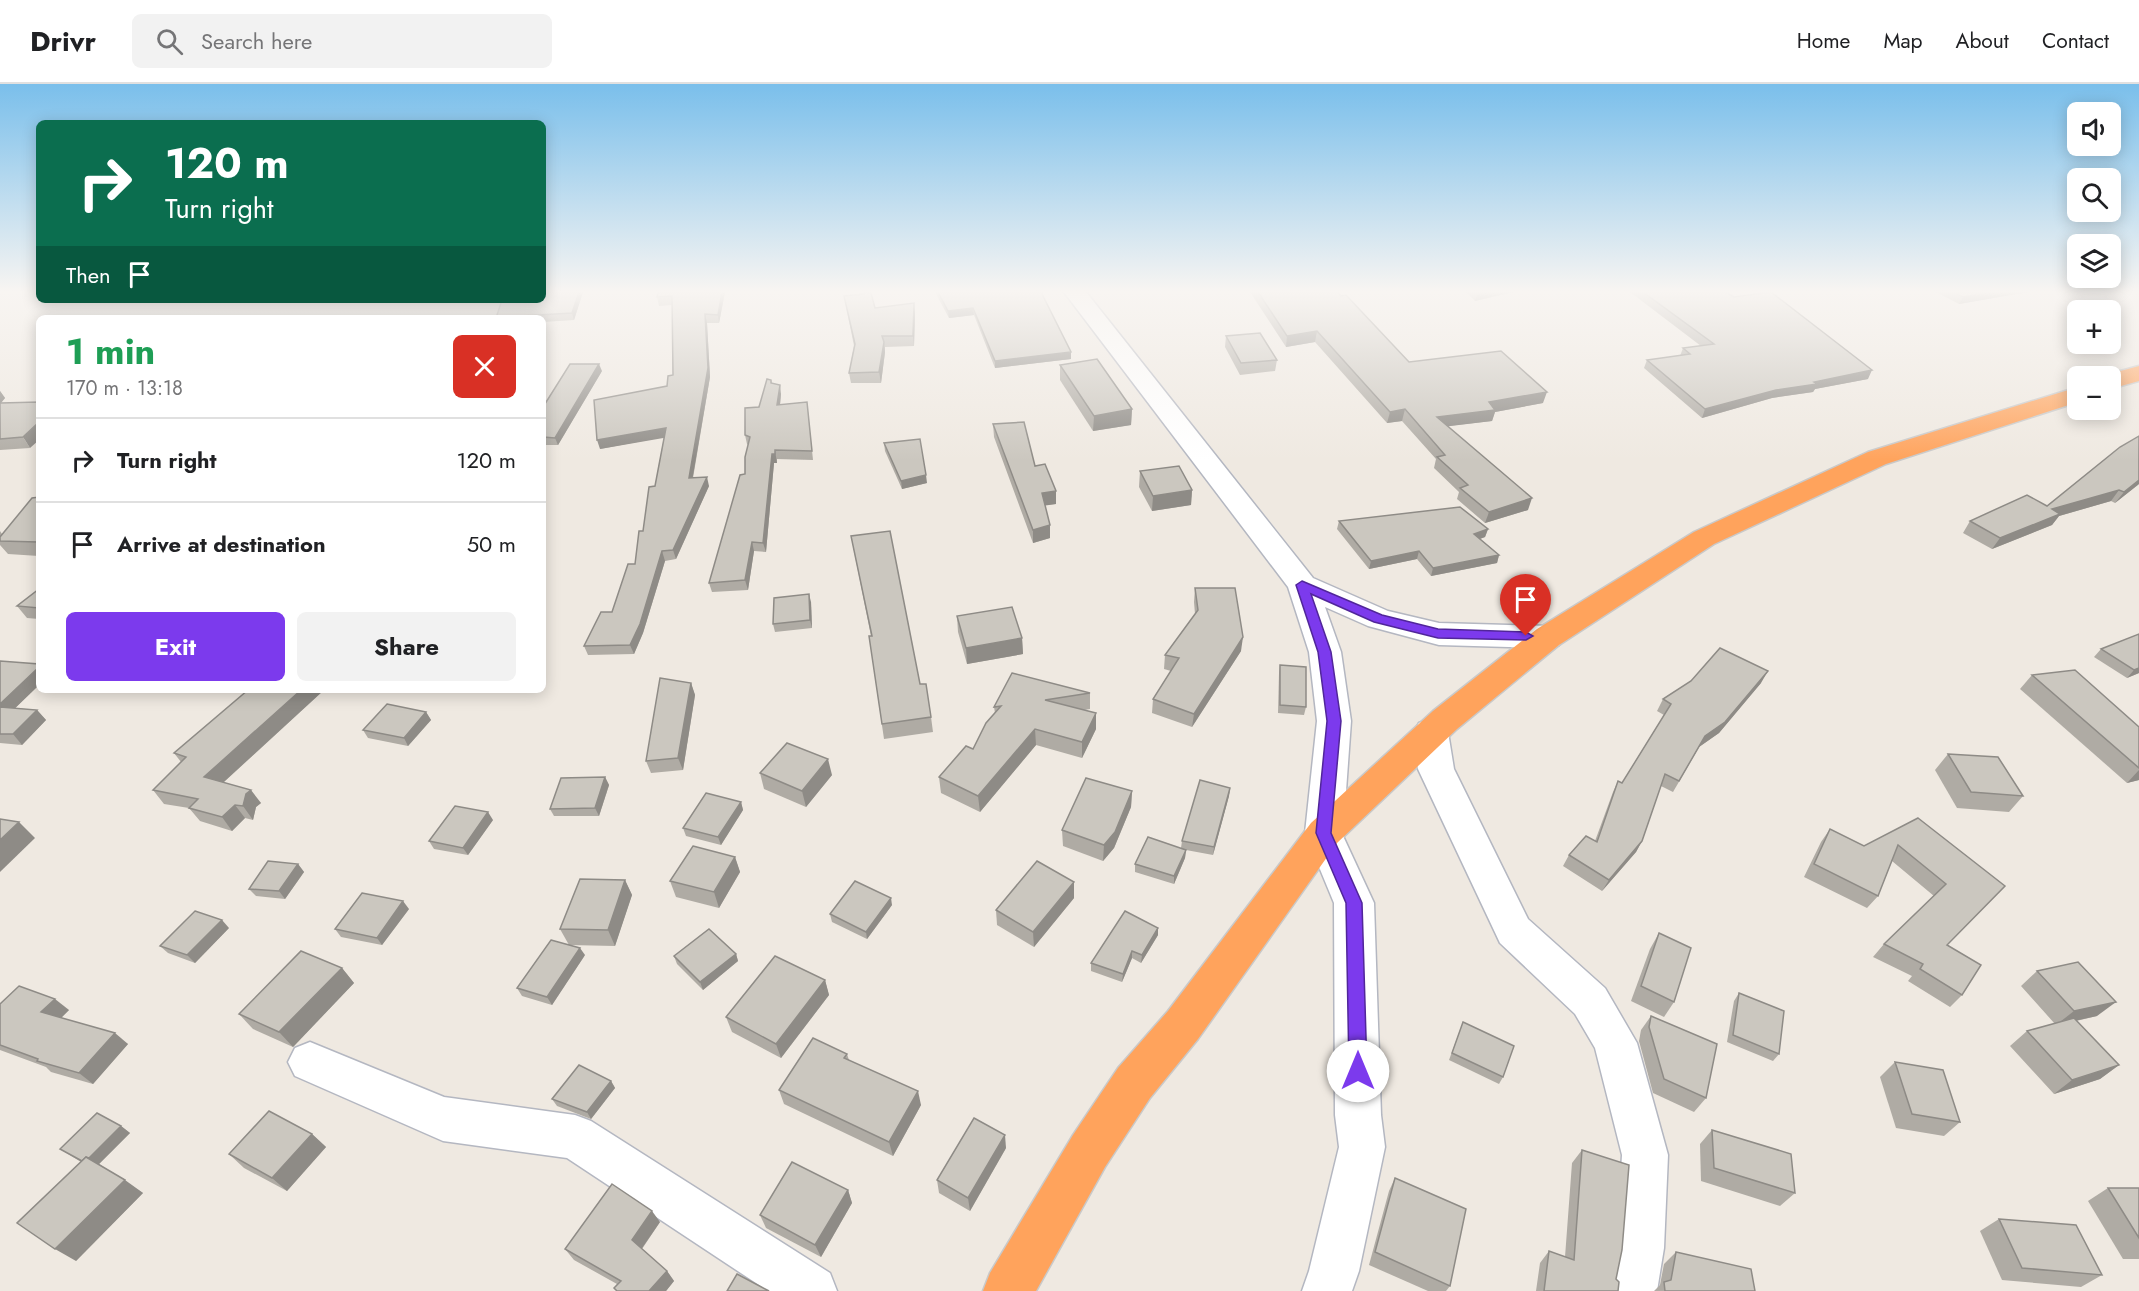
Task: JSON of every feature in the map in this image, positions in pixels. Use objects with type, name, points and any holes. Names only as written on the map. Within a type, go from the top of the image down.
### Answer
[{"type":"highway","points":[[2121,379],[2139,373]]},
{"type":"highway","points":[[1008,1291],[1089,1151],[1134,1083],[1183,1025],[1324,833],[1431,732],[1548,637],[1704,538],[1877,458],[2067,398]]},
{"type":"street","points":[[1119,348],[1302,585],[1325,652],[1334,721],[1324,833],[1354,903],[1358,1115],[1362,1146],[1334,1271],[1327,1291]]},
{"type":"street","points":[[1302,585],[1378,619],[1438,634],[1548,637]]},
{"type":"street","points":[[1431,732],[1436,769],[1514,931],[1590,1001],[1615,1043],[1645,1155],[1640,1248],[1632,1291]]},
{"type":"street","points":[[310,1062],[443,1119],[574,1137],[812,1291]]},
{"type":"building","points":[[673,348],[707,348],[708,368],[689,478],[707,477],[673,550],[662,551],[640,624],[630,645],[584,646],[601,612],[612,612],[628,564],[635,564],[639,531],[643,531],[649,487],[655,486],[666,428],[597,440],[594,400],[667,386],[668,376],[673,375]]},
{"type":"building","points":[[854,348],[883,348],[879,372],[849,373]]},
{"type":"building","points":[[990,348],[1069,348],[1071,352],[995,361]]},
{"type":"building","points":[[1233,348],[1270,348],[1277,360],[1241,363]]},
{"type":"building","points":[[1333,348],[1396,348],[1409,362],[1501,351],[1547,392],[1489,402],[1495,410],[1437,417],[1532,498],[1489,512],[1460,488],[1468,485],[1437,457],[1445,455],[1405,409],[1390,412]]},
{"type":"building","points":[[1683,348],[1844,348],[1872,370],[1814,382],[1817,384],[1776,390],[1705,409],[1647,360],[1690,354]]},
{"type":"building","points":[[1097,359],[1132,409],[1094,416],[1060,365]]},
{"type":"building","points":[[570,364],[599,364],[555,438],[546,437],[546,402]]},
{"type":"building","points":[[767,379],[771,380],[771,383],[780,385],[777,405],[807,402],[812,451],[775,450],[775,454],[772,454],[763,543],[752,542],[745,580],[709,583],[740,475],[745,474],[745,457],[750,437],[745,435],[745,408],[759,407]]},
{"type":"building","points":[[36,402],[36,425],[23,437],[0,439],[0,403]]},
{"type":"building","points":[[1024,422],[1035,466],[1045,464],[1056,491],[1042,493],[1050,525],[1033,530],[993,424]]},
{"type":"building","points":[[2139,436],[2139,480],[2124,492],[2119,490],[2052,509],[2060,514],[2000,538],[1970,521],[2027,495],[2047,506],[2120,447]]},
{"type":"building","points":[[920,439],[926,475],[901,481],[884,443]]},
{"type":"building","points":[[1179,466],[1192,490],[1153,496],[1140,471]]},
{"type":"building","points":[[36,497],[36,542],[0,541],[0,537],[32,498]]},
{"type":"building","points":[[1460,507],[1488,529],[1474,534],[1499,555],[1433,568],[1419,551],[1371,561],[1339,521]]},
{"type":"building","points":[[890,531],[920,684],[926,684],[931,717],[882,724],[869,636],[872,636],[851,536]]},
{"type":"building","points":[[1195,588],[1235,588],[1243,637],[1194,714],[1153,699],[1179,658],[1165,655],[1198,610]]},
{"type":"building","points":[[36,591],[36,608],[17,606]]},
{"type":"building","points":[[809,594],[810,620],[773,624],[774,598]]},
{"type":"building","points":[[1012,607],[1022,638],[966,648],[957,616]]},
{"type":"building","points":[[2139,634],[2139,668],[2134,670],[2101,649]]},
{"type":"building","points":[[1720,648],[1768,671],[1725,722],[1705,736],[1679,781],[1665,774],[1642,841],[1609,880],[1569,855],[1586,836],[1597,842],[1618,781],[1622,783],[1671,704],[1663,699],[1691,681]]},
{"type":"building","points":[[0,661],[36,664],[36,670],[0,704]]},
{"type":"building","points":[[1280,665],[1306,667],[1306,707],[1280,705]]},
{"type":"building","points":[[2075,670],[2139,727],[2139,768],[2032,675]]},
{"type":"building","points":[[1012,673],[1090,693],[1045,700],[1096,713],[1082,742],[1035,729],[978,796],[939,777],[966,746],[973,749],[986,723],[1001,706],[994,707]]},
{"type":"building","points":[[660,678],[691,683],[678,758],[646,761]]},
{"type":"building","points":[[244,693],[298,693],[204,777],[251,790],[246,794],[243,806],[235,805],[222,817],[189,808],[198,799],[153,790],[186,757],[174,753]]},
{"type":"building","points":[[387,704],[426,712],[404,738],[363,730]]},
{"type":"building","points":[[0,707],[37,710],[13,734],[0,734]]},
{"type":"building","points":[[787,743],[828,759],[802,791],[760,773]]},
{"type":"building","points":[[1948,754],[1998,757],[2023,796],[1971,792]]},
{"type":"building","points":[[605,777],[595,808],[550,809],[561,778]]},
{"type":"building","points":[[1086,778],[1132,791],[1115,832],[1104,845],[1062,830]]},
{"type":"building","points":[[1200,780],[1230,788],[1214,847],[1182,841]]},
{"type":"building","points":[[706,793],[741,802],[718,837],[683,828]]},
{"type":"building","points":[[455,806],[488,812],[463,848],[429,841]]},
{"type":"building","points":[[1918,818],[2005,886],[1947,945],[1981,965],[1962,995],[1920,969],[1923,964],[1884,944],[1946,884],[1898,845],[1878,896],[1814,864],[1830,829],[1864,846]]},
{"type":"building","points":[[0,819],[19,822],[0,840]]},
{"type":"building","points":[[1148,837],[1186,850],[1174,876],[1135,864]]},
{"type":"building","points":[[693,846],[735,857],[714,892],[670,881]]},
{"type":"building","points":[[268,861],[298,864],[279,891],[249,889]]},
{"type":"building","points":[[1037,861],[1074,882],[1033,932],[996,910]]},
{"type":"building","points":[[580,879],[625,880],[608,930],[560,929]]},
{"type":"building","points":[[855,881],[891,898],[866,932],[830,914]]},
{"type":"building","points":[[362,893],[403,901],[377,938],[335,929]]},
{"type":"building","points":[[195,911],[222,920],[187,955],[160,946]]},
{"type":"building","points":[[1125,911],[1158,928],[1142,955],[1132,951],[1123,974],[1091,963]]},
{"type":"building","points":[[709,929],[736,954],[700,982],[674,956]]},
{"type":"building","points":[[1659,933],[1691,948],[1674,1002],[1641,986]]},
{"type":"building","points":[[551,940],[580,948],[547,997],[517,988]]},
{"type":"building","points":[[301,951],[342,968],[279,1032],[239,1014]]},
{"type":"building","points":[[775,956],[825,980],[776,1044],[726,1017]]},
{"type":"building","points":[[2078,962],[2116,1002],[2074,1011],[2037,971]]},
{"type":"building","points":[[19,986],[55,999],[41,1012],[115,1033],[79,1073],[37,1061],[38,1059],[0,1045],[0,1004]]},
{"type":"building","points":[[1739,993],[1784,1011],[1779,1054],[1733,1035]]},
{"type":"building","points":[[1651,1016],[1717,1044],[1706,1098],[1664,1079],[1649,1027]]},
{"type":"building","points":[[2074,1018],[2119,1065],[2072,1080],[2027,1031]]},
{"type":"building","points":[[1463,1022],[1514,1046],[1503,1077],[1452,1053]]},
{"type":"building","points":[[813,1038],[847,1054],[844,1058],[918,1091],[889,1142],[779,1090]]},
{"type":"building","points":[[1895,1062],[1943,1070],[1960,1122],[1912,1114]]},
{"type":"building","points":[[579,1065],[611,1081],[587,1112],[552,1099]]},
{"type":"building","points":[[269,1111],[312,1134],[272,1178],[229,1154]]},
{"type":"building","points":[[97,1113],[121,1126],[89,1158],[86,1157],[82,1161],[60,1149]]},
{"type":"building","points":[[974,1118],[1005,1135],[968,1198],[937,1180]]},
{"type":"building","points":[[1712,1130],[1791,1154],[1795,1193],[1714,1168]]},
{"type":"building","points":[[1582,1150],[1629,1165],[1622,1250],[1616,1279],[1619,1282],[1618,1291],[1544,1291],[1549,1251],[1574,1260]]},
{"type":"building","points":[[86,1157],[125,1180],[55,1249],[17,1223]]},
{"type":"building","points":[[792,1162],[848,1190],[815,1245],[760,1215]]},
{"type":"building","points":[[1395,1178],[1466,1209],[1450,1286],[1375,1252]]},
{"type":"building","points":[[612,1184],[652,1211],[632,1240],[667,1271],[649,1291],[617,1291],[614,1288],[621,1281],[565,1249]]},
{"type":"building","points":[[2108,1188],[2139,1188],[2139,1238]]},
{"type":"building","points":[[1999,1219],[2076,1225],[2102,1275],[2022,1268]]},
{"type":"building","points":[[1676,1252],[1751,1269],[1755,1291],[1665,1291],[1664,1282],[1671,1280]]},
{"type":"building","points":[[737,1274],[769,1291],[727,1291]]},
{"type":"route","points":[[1358,1071],[1354,903],[1324,833],[1334,721],[1325,652],[1302,585],[1378,619],[1438,634],[1526,636]]}]
